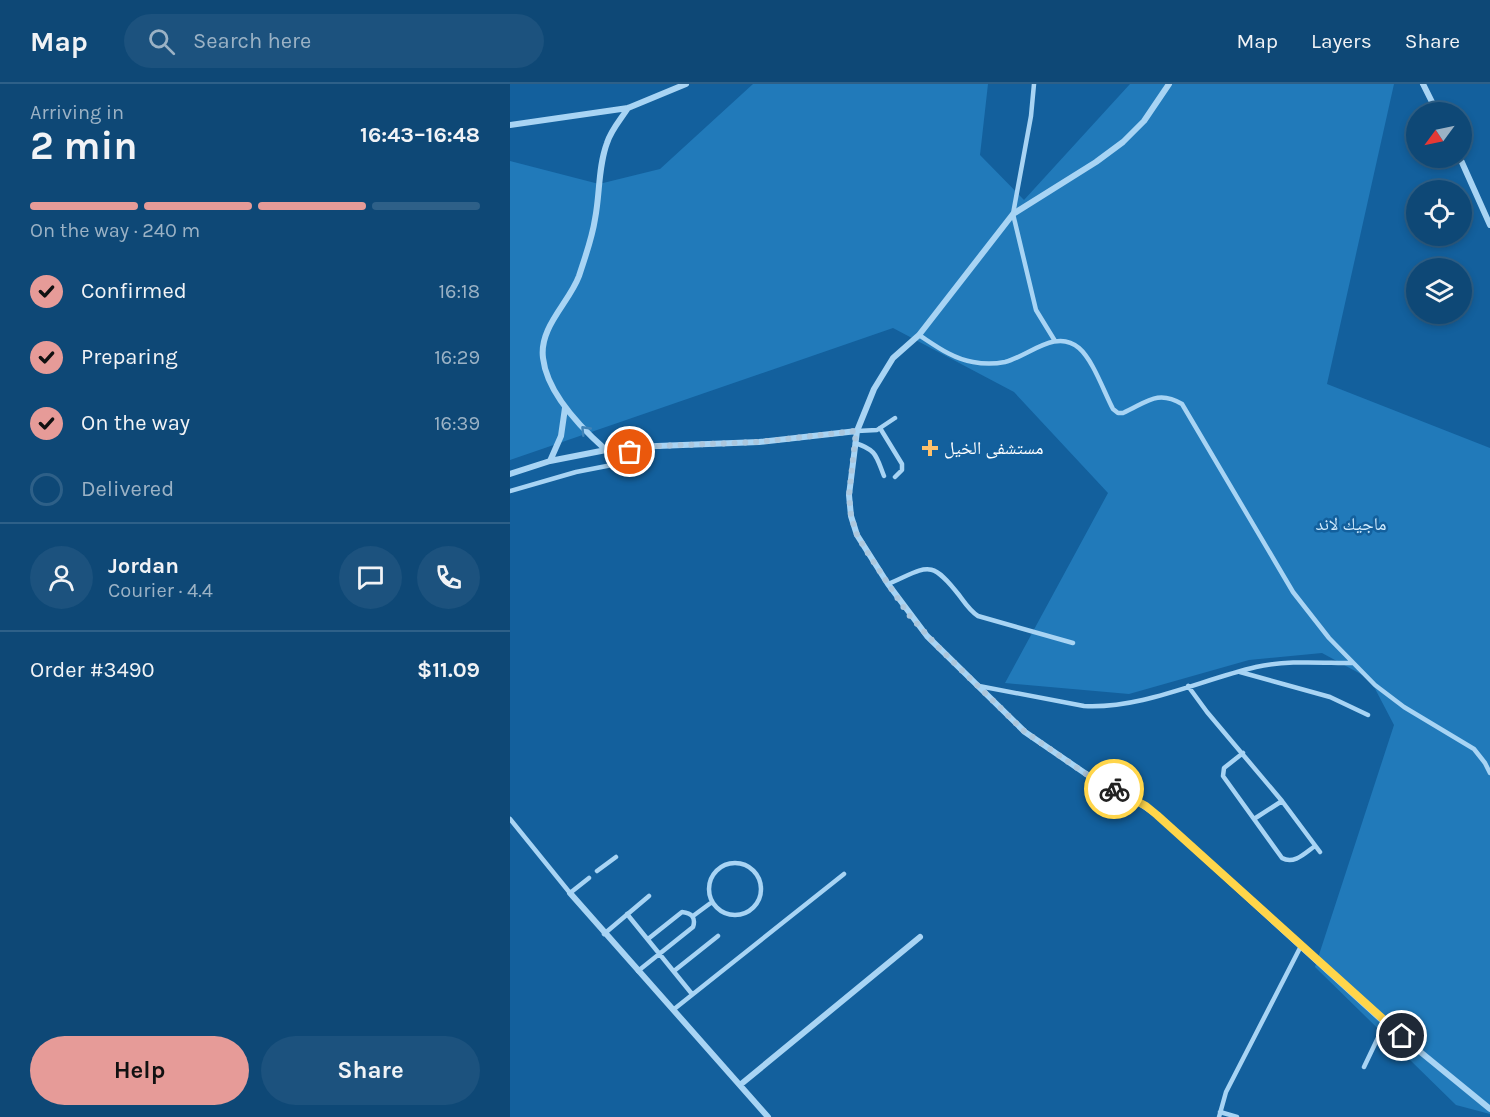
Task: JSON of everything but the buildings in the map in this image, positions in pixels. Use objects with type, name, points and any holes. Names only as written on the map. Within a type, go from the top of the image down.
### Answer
[{"type":"street","points":[[510,125],[628,108],[686,84]]},
{"type":"street","points":[[1169,84],[1144,121],[1123,142],[1068,181],[1014,214],[919,335],[890,364],[874,389],[856,431],[849,495],[851,516],[857,535],[888,584],[927,636],[1018,726],[1092,778],[1132,798],[1157,815],[1385,1023],[1490,1109]]},
{"type":"street","points":[[1424,84],[1432,102]]},
{"type":"street","points":[[606,450],[565,408],[544,367],[543,344],[548,330],[576,283],[589,246],[595,219],[601,161],[608,140],[628,108]]},
{"type":"street","points":[[1464,168],[1490,225]]},
{"type":"street","points":[[550,461],[561,436],[565,408]]},
{"type":"street","points":[[510,474],[550,461],[606,450],[759,442],[856,431]]},
{"type":"street","points":[[570,893],[768,1117]]},
{"type":"street","points":[[740,1085],[920,937]]},
{"type":"lane","points":[[1034,84],[1014,214],[1036,310],[1055,341]]},
{"type":"lane","points":[[919,335],[962,360],[980,363],[1006,362],[1055,341],[1072,343],[1080,349],[1113,409],[1118,413],[1123,413],[1155,398],[1172,398],[1182,404],[1293,592],[1329,638],[1375,685],[1404,707],[1474,749],[1485,762],[1490,773]]},
{"type":"lane","points":[[856,431],[873,431],[895,418]]},
{"type":"lane","points":[[880,428],[902,464],[902,470],[895,477]]},
{"type":"lane","points":[[855,443],[874,451],[884,476]]},
{"type":"lane","points":[[510,491],[617,464],[625,459],[632,447]]},
{"type":"lane","points":[[888,584],[926,569],[936,571],[945,578],[969,609],[978,616],[1073,643]]},
{"type":"lane","points":[[979,686],[1084,706],[1101,707],[1130,703],[1276,664],[1354,663]]},
{"type":"lane","points":[[1240,672],[1330,698],[1368,715]]},
{"type":"lane","points":[[1188,686],[1282,801],[1320,852]]},
{"type":"lane","points":[[1243,753],[1224,768],[1223,776],[1285,860],[1296,859],[1315,846]]},
{"type":"lane","points":[[1254,819],[1282,801]]},
{"type":"lane","points":[[510,819],[570,893],[589,878]]},
{"type":"lane","points":[[597,871],[616,857]]},
{"type":"lane","points":[[730,863],[742,864],[757,875],[760,887],[758,899],[745,912],[727,914],[712,902],[709,884],[718,868],[730,863]]},
{"type":"lane","points":[[673,1010],[844,874]]},
{"type":"lane","points":[[604,934],[649,896]]},
{"type":"lane","points":[[693,916],[712,902]]},
{"type":"lane","points":[[638,971],[693,927],[693,916],[688,912],[682,912],[648,939]]},
{"type":"lane","points":[[627,914],[692,994]]},
{"type":"lane","points":[[674,970],[718,936]]},
{"type":"lane","points":[[1238,1117],[1220,1114],[1226,1092],[1301,946]]},
{"type":"lane","points":[[1364,1066],[1385,1023]]},
{"type":"green space","name":"ماجيك لاند","points":[[753,84],[988,84],[980,155],[1024,200],[1130,84],[1394,84],[1327,384],[1490,448],[1490,1114],[1456,1105],[1315,967],[1394,725],[1370,679],[1322,653],[1249,660],[1129,694],[1005,683],[1108,493],[1014,392],[893,328],[510,460],[510,161],[599,184],[660,169]]},
{"type":"way so far","points":[[630,452],[632,447],[759,442],[856,431],[849,495],[851,516],[857,535],[908,614],[927,636],[1025,732],[1092,778],[1114,789]]},
{"type":"place","name":"مستشفى الخيل","points":[[930,448]]},
{"type":"route","points":[[1114,789],[1146,806],[1157,815],[1402,1036]]}]
